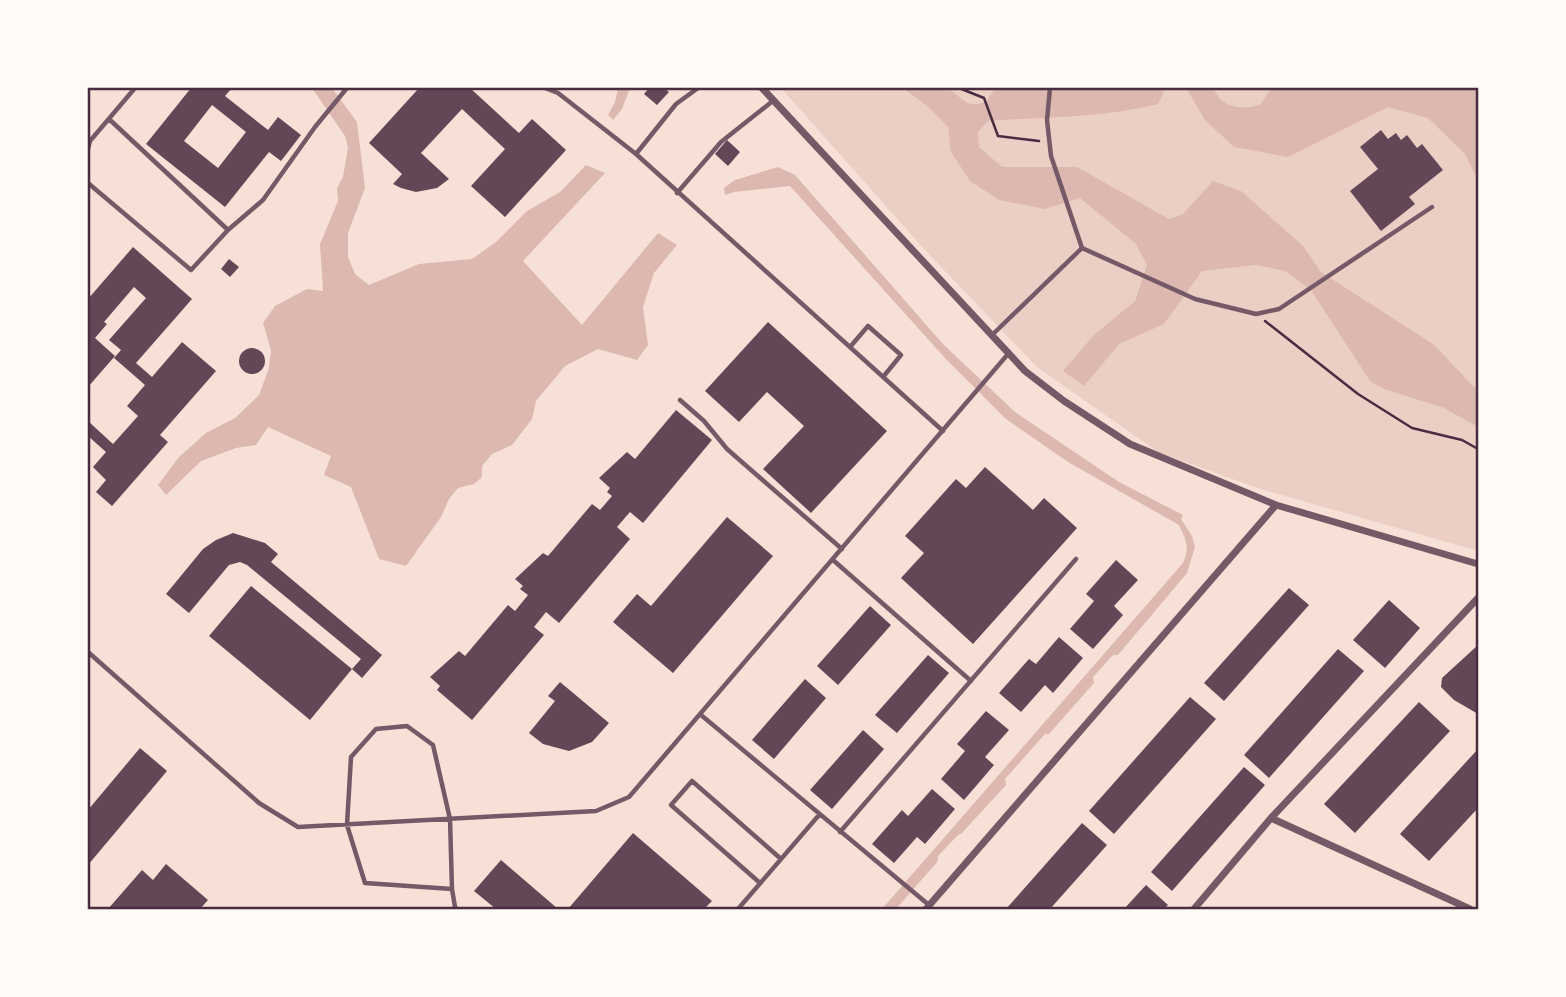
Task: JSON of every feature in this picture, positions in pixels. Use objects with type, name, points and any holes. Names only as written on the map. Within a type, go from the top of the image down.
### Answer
[{"type":"street","points":[[762,88],[991,336],[1025,371],[1064,401],[1130,444],[1276,505],[1479,564]]},
{"type":"street","points":[[930,908],[1276,505]]},
{"type":"street","points":[[1194,909],[1271,818],[1479,598]]},
{"type":"street","points":[[1271,818],[1470,909]]},
{"type":"lane","points":[[88,149],[90,141],[135,88]]},
{"type":"lane","points":[[88,183],[191,270],[228,230],[263,200],[315,127],[347,88]]},
{"type":"lane","points":[[545,88],[558,93],[636,154],[943,431]]},
{"type":"lane","points":[[636,154],[676,104],[698,88]]},
{"type":"lane","points":[[1050,88],[1047,120],[1051,156],[1082,248],[1195,299],[1256,314],[1279,309],[1432,207]]},
{"type":"lane","points":[[677,193],[721,142],[774,100]]},
{"type":"lane","points":[[109,119],[228,230]]},
{"type":"lane","points":[[991,336],[1082,248]]},
{"type":"lane","points":[[850,347],[868,326],[901,355],[883,377]]},
{"type":"lane","points":[[88,652],[259,803],[298,827],[596,811],[629,797],[1009,354]]},
{"type":"lane","points":[[680,400],[704,421],[727,449],[842,549]]},
{"type":"lane","points":[[833,559],[971,681]]},
{"type":"lane","points":[[840,832],[1076,559]]},
{"type":"lane","points":[[701,715],[930,908]]},
{"type":"lane","points":[[452,889],[365,883],[346,825],[351,757],[376,729],[407,726],[433,745],[450,819],[452,889],[457,909]]},
{"type":"lane","points":[[760,883],[671,805],[692,781],[781,859]]},
{"type":"lane","points":[[738,909],[819,815]]},
{"type":"path","points":[[959,88],[984,98],[998,136],[1049,143]]},
{"type":"path","points":[[1256,314],[1358,394],[1412,428],[1462,440],[1479,449]]},
{"type":"shaded area","points":[[312,88],[332,88],[357,122],[365,188],[348,233],[348,257],[355,274],[369,285],[419,264],[472,259],[496,242],[527,211],[560,192],[586,165],[605,173],[523,261],[582,325],[658,233],[677,245],[654,273],[643,307],[648,345],[637,360],[598,349],[565,366],[536,401],[532,419],[512,445],[492,454],[482,466],[482,477],[474,484],[458,488],[449,499],[441,517],[406,566],[379,559],[351,487],[324,475],[331,456],[268,427],[256,445],[236,448],[201,461],[166,495],[158,485],[179,457],[206,433],[235,418],[259,395],[269,368],[271,350],[263,323],[275,306],[307,289],[323,291],[320,244],[338,201],[337,188],[343,177],[348,147],[345,136]]},
{"type":"shaded area","points":[[618,88],[630,88],[622,109],[613,120],[608,115]]},
{"type":"shaded area","points":[[781,88],[1478,88],[1478,551],[1260,489],[1158,452],[1037,367],[924,249]]},
{"type":"shaded area","points":[[903,88],[942,88],[954,92],[967,102],[979,104],[987,101],[995,88],[1166,88],[1158,104],[1137,109],[988,121],[978,132],[979,147],[1002,167],[1077,167],[1169,219],[1183,214],[1213,181],[1241,191],[1303,246],[1321,272],[1433,344],[1478,391],[1478,427],[1444,408],[1384,389],[1370,381],[1311,290],[1285,271],[1256,265],[1202,271],[1164,324],[1119,344],[1084,386],[1063,371],[1094,335],[1135,301],[1147,265],[1136,244],[1080,198],[1045,209],[999,200],[970,181],[951,152],[948,127],[926,105]]},
{"type":"shaded area","points":[[1186,88],[1214,88],[1221,100],[1227,104],[1248,107],[1261,104],[1271,88],[1478,88],[1478,181],[1465,154],[1428,118],[1388,107],[1288,157],[1234,147],[1205,120]]},
{"type":"shaded area","points":[[778,167],[795,175],[943,344],[1015,412],[1119,482],[1183,515],[1181,519],[1192,536],[1195,547],[1187,573],[1118,655],[1113,655],[1093,677],[1094,683],[1005,779],[1006,785],[938,856],[938,861],[896,909],[882,909],[1183,563],[1186,544],[1179,525],[1068,462],[1006,419],[945,358],[790,186],[725,195],[724,188],[735,180]]},
{"type":"building","points":[[191,88],[232,88],[225,96],[268,130],[278,117],[301,135],[281,161],[269,152],[225,207],[146,144]],"holes":[[[212,105],[246,132],[218,168],[184,141]]]},
{"type":"building","points":[[419,88],[470,88],[519,133],[532,119],[566,150],[505,217],[471,186],[505,149],[462,109],[421,153],[449,179],[437,188],[416,192],[401,188],[393,184],[402,174],[369,143]]},
{"type":"building","points":[[649,88],[664,88],[669,92],[657,105],[644,94]]},
{"type":"building","points":[[1381,130],[1388,139],[1396,133],[1401,140],[1407,135],[1417,148],[1422,144],[1443,170],[1409,197],[1415,204],[1381,231],[1350,191],[1378,169],[1360,147]]},
{"type":"building","points":[[727,140],[740,152],[728,166],[715,154]]},
{"type":"building","points":[[133,247],[192,299],[136,363],[152,377],[182,342],[216,371],[160,435],[168,442],[112,506],[96,492],[106,480],[93,467],[106,452],[88,436],[88,421],[113,444],[138,416],[127,406],[145,385],[114,358],[121,350],[109,340],[146,298],[134,287],[104,322],[107,324],[95,338],[115,356],[88,387],[88,299]]},
{"type":"building","points":[[229,259],[239,267],[230,277],[221,269]]},
{"type":"building","points":[[768,322],[887,431],[811,513],[763,469],[804,426],[767,392],[739,422],[705,391]]},
{"type":"building","points":[[252,348],[262,351],[265,361],[262,371],[252,374],[242,371],[239,361],[242,351]]},
{"type":"building","points":[[676,410],[712,440],[643,523],[630,512],[617,527],[630,539],[559,623],[546,612],[534,627],[544,635],[472,720],[437,690],[440,686],[430,677],[459,651],[465,656],[508,605],[515,611],[528,595],[520,589],[523,586],[515,579],[543,553],[548,556],[592,504],[600,510],[612,496],[607,492],[610,488],[599,478],[627,452],[635,459]]},
{"type":"building","points":[[985,467],[1033,510],[1044,498],[1077,528],[973,644],[901,578],[924,553],[905,536],[956,479],[966,488]]},
{"type":"building","points":[[727,517],[773,556],[673,673],[613,622],[637,594],[651,606]]},
{"type":"building","points":[[233,533],[265,543],[278,554],[271,562],[382,655],[362,678],[352,669],[361,659],[240,562],[229,565],[189,613],[166,594],[203,549]]},
{"type":"building","points":[[1116,560],[1138,580],[1114,606],[1123,615],[1093,649],[1070,629],[1094,601],[1086,594]]},
{"type":"building","points":[[251,586],[352,669],[310,720],[209,636]]},
{"type":"building","points":[[1289,588],[1309,605],[1224,701],[1204,683]]},
{"type":"building","points":[[1389,600],[1420,628],[1385,668],[1353,640]]},
{"type":"building","points":[[870,606],[891,625],[838,685],[817,666]]},
{"type":"building","points":[[1059,637],[1083,658],[1053,693],[1045,685],[1021,712],[999,693],[1029,659],[1036,664]]},
{"type":"building","points":[[1478,645],[1478,714],[1454,700],[1441,687],[1442,678]]},
{"type":"building","points":[[1338,649],[1364,671],[1269,778],[1244,755]]},
{"type":"building","points":[[928,655],[949,673],[897,733],[875,715]]},
{"type":"building","points":[[805,679],[826,698],[774,759],[752,740]]},
{"type":"building","points":[[560,682],[609,723],[592,742],[569,751],[543,744],[529,733],[555,701],[548,696]]},
{"type":"building","points":[[1190,697],[1216,719],[1114,834],[1089,811]]},
{"type":"building","points":[[1419,702],[1450,731],[1355,833],[1324,804]]},
{"type":"building","points":[[986,711],[1009,730],[985,757],[994,765],[964,800],[941,779],[965,751],[957,744]]},
{"type":"building","points":[[863,730],[884,749],[832,809],[810,790]]},
{"type":"building","points":[[140,748],[167,771],[88,865],[88,810]]},
{"type":"building","points":[[1478,749],[1478,808],[1429,861],[1400,834]]},
{"type":"building","points":[[1244,767],[1265,785],[1172,891],[1151,872]]},
{"type":"building","points":[[932,789],[955,809],[925,844],[917,837],[894,863],[872,844],[902,810],[908,816]]},
{"type":"building","points":[[1082,823],[1107,845],[1050,909],[1006,909]]},
{"type":"building","points":[[633,833],[712,901],[706,907],[709,909],[568,909]]},
{"type":"building","points":[[501,860],[558,909],[496,909],[474,891]]},
{"type":"building","points":[[166,864],[208,900],[200,909],[108,909],[142,870],[153,880]]},
{"type":"building","points":[[1146,885],[1168,905],[1164,909],[1124,909]]}]
